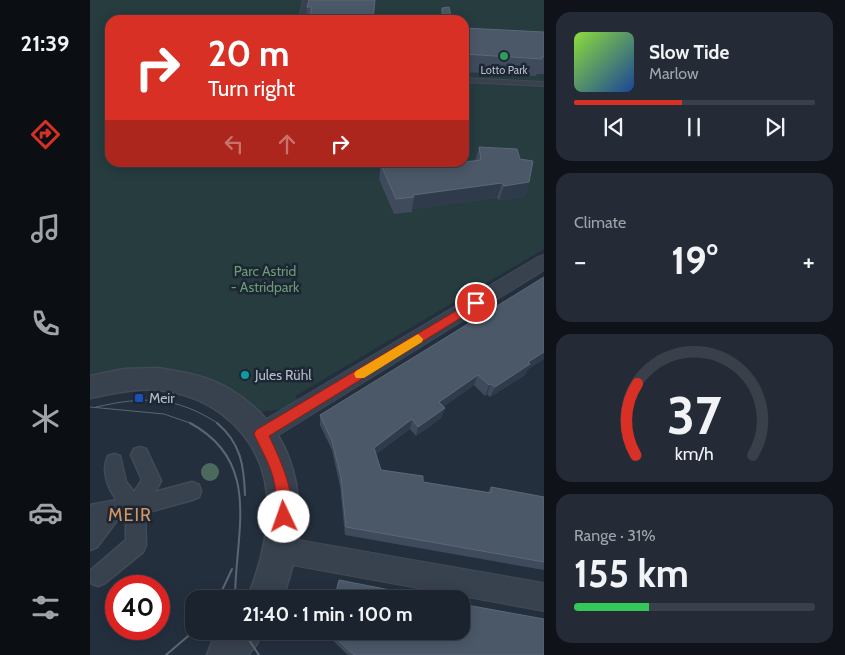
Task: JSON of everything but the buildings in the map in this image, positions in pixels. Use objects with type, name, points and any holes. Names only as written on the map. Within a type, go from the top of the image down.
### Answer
[{"type":"street","points":[[261,434],[544,261]]},
{"type":"street","points":[[90,387],[126,379],[146,378],[185,382],[211,392],[235,406],[249,419],[271,450],[282,486],[284,527],[281,550],[268,590]]},
{"type":"street","points":[[98,576],[136,545],[136,507],[152,480],[140,455]]},
{"type":"street","points":[[114,462],[117,486],[136,507]]},
{"type":"street","points":[[90,514],[136,507],[192,491]]},
{"type":"street","points":[[90,540],[112,511]]},
{"type":"street","points":[[281,550],[544,597]]},
{"type":"lane","points":[[303,15],[306,0]]},
{"type":"lane","points":[[469,80],[544,84]]},
{"type":"green space","name":"Parc Astrid - Astridpark","points":[[90,0],[544,0],[544,249],[295,396],[299,402],[283,409],[260,412],[238,397],[90,380]]},
{"type":"tram line","points":[[96,407],[130,401],[160,401],[189,408],[219,424]]},
{"type":"tram line","points":[[90,407],[164,414],[193,424]]},
{"type":"tram line","points":[[190,423],[213,439],[228,458],[236,478],[240,501],[240,525],[235,590]]},
{"type":"tram line","points":[[217,423],[231,439],[240,456],[244,474],[245,495]]},
{"type":"tram line","points":[[222,590],[232,569]]},
{"type":"tram line","points":[[166,655],[185,639]]},
{"type":"tram line","points":[[249,640],[259,655]]},
{"type":"slow traffic","points":[[360,374],[418,339]]},
{"type":"place","name":"Lotto Park","points":[[504,56]]},
{"type":"place","name":"Jules Rühl","points":[[245,375]]},
{"type":"place","name":"Meir","points":[[139,398]]},
{"type":"district","name":"MEIR","points":[[130,515]]},
{"type":"route","points":[[284,517],[282,486],[277,467],[271,450],[261,434],[284,422],[476,303]]}]
